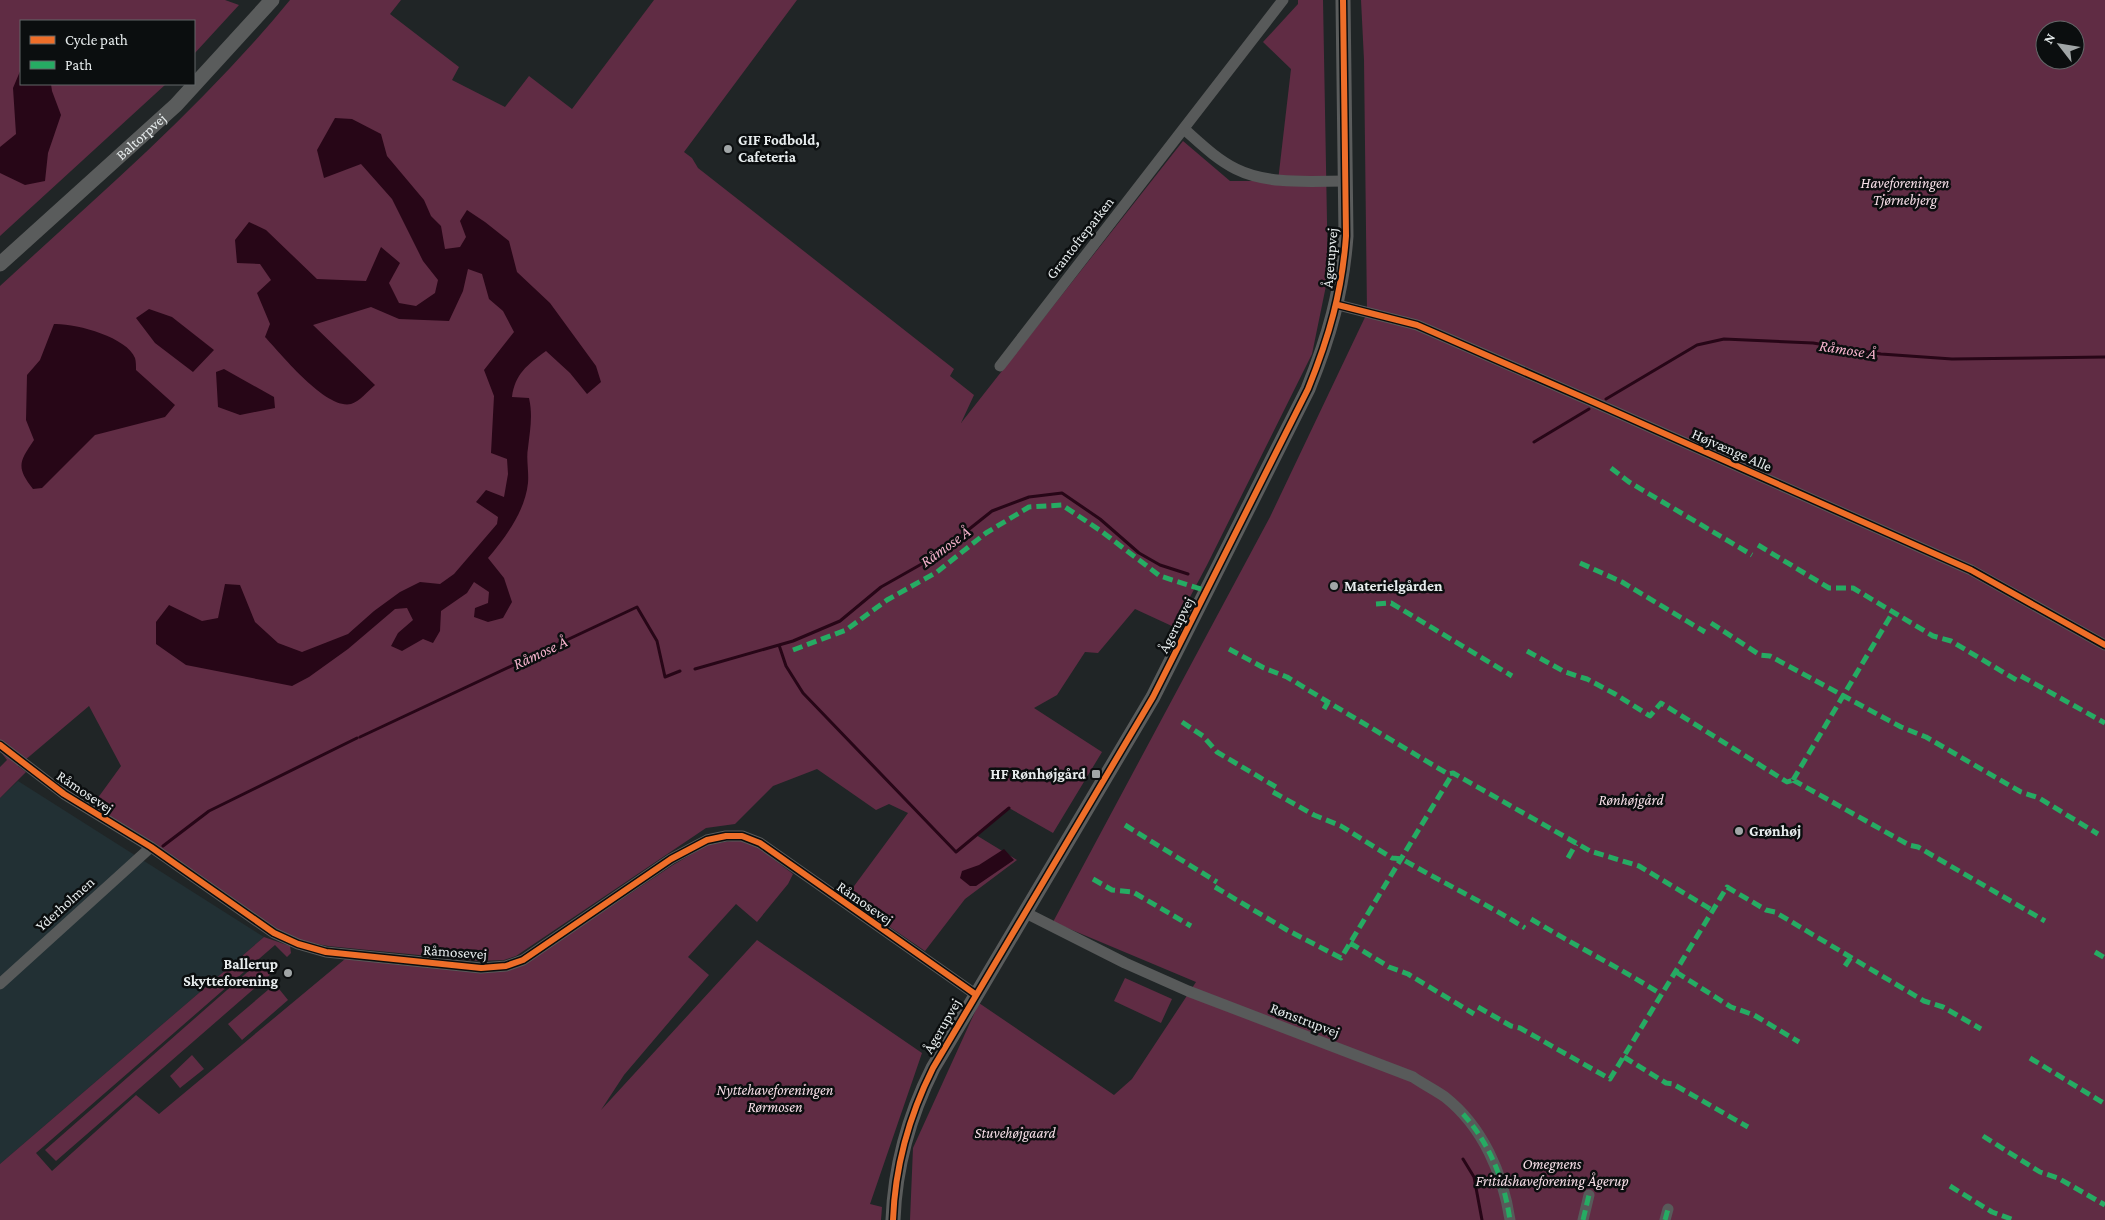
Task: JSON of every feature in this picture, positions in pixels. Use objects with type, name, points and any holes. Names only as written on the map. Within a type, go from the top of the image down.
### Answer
[{"type":"street","name":"Baltorpvej","points":[[0,264],[176,106],[272,0]]},
{"type":"street","name":"Grantofteparken","points":[[1000,366],[1283,0]]},
{"type":"street","name":"Ågerupvej","points":[[893,1220],[899,1167],[917,1100],[975,994],[1153,697],[1308,389],[1324,349],[1338,305],[1344,272],[1346,236],[1343,0]]},
{"type":"street","points":[[1184,129],[1218,158],[1236,169],[1259,177],[1286,180],[1346,180]]},
{"type":"street","name":"Højvænge Alle","points":[[1338,305],[1416,325],[1591,401],[1971,570],[2105,644]]},
{"type":"street","name":"Råmosevej","points":[[0,745],[64,794],[151,847],[274,933],[298,944],[326,952],[481,968],[506,966],[523,960],[671,860],[707,840],[726,836],[742,836],[760,843],[975,994]]},
{"type":"street","name":"Yderholmen","points":[[0,984],[151,847]]},
{"type":"street","name":"Rønstrupvej","points":[[1024,912],[1125,963],[1180,988],[1413,1077],[1445,1097],[1468,1120],[1487,1148],[1502,1179],[1510,1220]]},
{"type":"street","points":[[1582,1220],[1589,1195]]},
{"type":"shaded area","points":[[20,71],[20,85],[51,85],[61,115],[48,153],[45,181],[25,185],[0,173],[0,147],[16,134],[13,88]]},
{"type":"shaded area","points":[[335,118],[352,119],[381,134],[387,156],[424,200],[431,216],[441,226],[445,249],[460,247],[466,237],[460,221],[467,210],[509,241],[517,272],[550,303],[596,366],[601,382],[587,394],[570,373],[546,351],[523,371],[516,382],[512,397],[529,398],[531,411],[527,456],[528,483],[523,504],[514,523],[488,558],[504,578],[512,602],[503,618],[488,622],[474,617],[475,608],[488,603],[489,592],[474,582],[467,593],[441,611],[440,631],[433,643],[423,639],[402,651],[391,646],[398,633],[413,620],[407,608],[395,609],[348,649],[309,677],[292,686],[186,665],[156,644],[156,622],[169,605],[202,621],[218,618],[225,584],[240,585],[255,622],[278,643],[302,652],[348,634],[374,611],[400,592],[420,582],[440,584],[454,574],[497,524],[498,517],[476,502],[486,490],[504,497],[508,474],[507,459],[491,453],[494,396],[484,370],[514,332],[503,311],[489,299],[482,274],[468,269],[463,291],[449,321],[399,319],[371,307],[313,325],[375,385],[360,399],[351,404],[341,404],[317,390],[265,337],[270,324],[257,293],[271,280],[260,264],[237,263],[235,240],[249,222],[266,230],[317,279],[366,281],[381,247],[400,263],[389,283],[399,303],[416,306],[435,293],[438,280],[423,261],[392,199],[361,164],[324,178],[317,150]]},
{"type":"shaded area","points":[[149,309],[172,317],[214,350],[193,372],[155,343],[136,318]]},
{"type":"shaded area","points":[[54,324],[87,329],[122,344],[130,350],[135,358],[136,370],[175,405],[165,417],[95,435],[42,488],[33,489],[22,470],[25,454],[34,440],[26,420],[27,375],[40,360]]},
{"type":"shaded area","points":[[224,369],[274,397],[275,408],[240,415],[218,407],[216,372]]},
{"type":"shaded area","points":[[18,781],[264,937],[0,1164],[0,798]]},
{"type":"shaded area","points":[[1004,849],[1014,860],[976,886],[970,886],[960,878],[962,871],[979,865]]},
{"type":"green space","points":[[0,0],[225,0],[239,5],[195,53],[195,20],[20,20],[20,85],[165,85],[0,236]]},
{"type":"green space","points":[[290,0],[401,0],[390,14],[459,67],[452,80],[505,107],[529,76],[572,109],[654,0],[797,0],[684,152],[692,158],[698,168],[954,369],[950,376],[974,395],[961,423],[1183,141],[1230,181],[1278,181],[1291,69],[1263,42],[1298,4],[1298,0],[1323,0],[1328,276],[1312,354],[1174,627],[1135,609],[1098,653],[1085,652],[1057,695],[1034,708],[1102,752],[1053,833],[1009,808],[976,835],[1017,860],[965,899],[925,951],[846,897],[908,813],[889,804],[876,810],[817,769],[773,786],[735,824],[706,828],[516,956],[504,960],[479,961],[328,946],[301,941],[276,929],[92,806],[121,766],[89,706],[18,766],[26,772],[0,798],[0,767],[7,760],[0,751],[0,286],[113,183],[187,112],[257,39]]},
{"type":"green space","points":[[1361,0],[2105,0],[2105,1220],[910,1220],[913,1148],[979,1003],[1114,1095],[1132,1079],[1196,982],[1053,922],[1270,517],[1367,313],[1364,60]]},
{"type":"green space","name":"Nyttehaveforeningen Rørmosen","points":[[739,840],[759,848],[793,874],[788,884],[757,922],[736,904],[688,957],[709,975],[624,1075],[601,1110],[757,940],[922,1053],[870,1204],[882,1207],[881,1220],[0,1220],[0,1164],[264,937],[290,946],[291,953],[287,957],[275,945],[36,1153],[52,1171],[136,1095],[159,1114],[345,959],[523,965],[673,865],[709,844]]},
{"type":"green space","points":[[260,961],[271,974],[56,1161],[45,1150]]},
{"type":"green space","points":[[1125,978],[1172,999],[1161,1023],[1114,1001]]},
{"type":"green space","points":[[275,984],[288,1000],[242,1040],[228,1024]]},
{"type":"green space","points":[[192,1055],[204,1069],[180,1088],[170,1076]]},
{"type":"waterway","name":"Råmose Å","points":[[1606,399],[1697,345],[1724,339],[1813,343],[1881,354],[1952,359],[2105,357]]},
{"type":"waterway","name":"Råmose Å","points":[[1534,442],[1589,409]]},
{"type":"waterway","name":"Råmose Å","points":[[695,669],[793,641],[840,621],[881,587],[934,557],[992,511],[1029,497],[1062,493],[1100,519],[1139,553],[1160,565],[1188,574]]},
{"type":"waterway","name":"Råmose Å","points":[[360,737],[637,607],[657,641],[665,677],[680,671]]},
{"type":"waterway","points":[[779,645],[786,666],[803,693],[956,852],[1009,808]]},
{"type":"waterway","name":"Råmose Å","points":[[163,846],[209,811],[357,738]]},
{"type":"waterway","points":[[1463,1159],[1474,1177],[1482,1220]]},
{"type":"marked path","points":[[1611,468],[1629,482],[1752,555]]},
{"type":"marked path","points":[[793,650],[846,630],[887,600],[937,572],[986,533],[1029,507],[1062,505],[1101,531],[1160,576],[1207,591]]},
{"type":"marked path","points":[[1758,545],[1829,588],[1853,588],[1933,636],[1951,641],[2018,681]]},
{"type":"marked path","points":[[1580,563],[1622,582],[1705,632]]},
{"type":"marked path","points":[[1376,604],[1391,603],[1512,676]]},
{"type":"marked path","points":[[1793,780],[1893,612]]},
{"type":"marked path","points":[[1711,623],[1760,655],[1770,656],[1901,727],[1926,737],[2021,792],[2039,798],[2098,834]]},
{"type":"marked path","points":[[1229,649],[1264,668],[1287,677],[1328,702]]},
{"type":"marked path","points":[[1527,651],[1565,672],[1587,679],[1650,716],[1661,703],[1787,782],[1793,780]]},
{"type":"marked path","points":[[2021,676],[2105,723]]},
{"type":"marked path","points":[[1324,709],[1328,702],[1448,774],[1453,773],[1590,851],[1639,866],[1712,910]]},
{"type":"marked path","points":[[1182,722],[1203,736],[1217,752],[1276,787]]},
{"type":"marked path","points":[[1215,887],[1287,930],[1341,958],[1453,773]]},
{"type":"marked path","points":[[1793,780],[1909,845],[1918,847],[2045,921]]},
{"type":"marked path","points":[[1273,792],[1314,815],[1341,826],[1392,858],[1402,859],[1525,928]]},
{"type":"marked path","points":[[1125,825],[1217,882]]},
{"type":"marked path","points":[[1568,858],[1576,844]]},
{"type":"marked path","points":[[1093,879],[1112,890],[1133,892],[1191,926]]},
{"type":"marked path","points":[[1478,1007],[1511,1026],[1520,1028],[1610,1079],[1727,887],[1766,910],[1775,912],[1924,1001],[1943,1007],[1981,1029]]},
{"type":"marked path","points":[[1531,919],[1661,994]]},
{"type":"marked path","points":[[1350,943],[1389,967],[1408,974],[1474,1014]]},
{"type":"marked path","points":[[2095,952],[2105,958]]},
{"type":"marked path","points":[[1845,966],[1851,957]]},
{"type":"marked path","points":[[1676,972],[1731,1007],[1754,1015],[1799,1042]]},
{"type":"marked path","points":[[1624,1057],[1666,1083],[1673,1084],[1748,1127]]},
{"type":"marked path","points":[[2030,1058],[2105,1104]]},
{"type":"marked path","points":[[1463,1114],[1481,1138],[1494,1163],[1504,1191],[1510,1220]]},
{"type":"marked path","points":[[1983,1136],[2040,1172],[2058,1178],[2105,1205]]},
{"type":"marked path","points":[[1950,1186],[1992,1212],[2014,1220]]},
{"type":"marked path","points":[[1583,1220],[1589,1195]]},
{"type":"marked path","points":[[1665,1220],[1668,1209]]},
{"type":"cycle path","points":[[893,1220],[900,1161],[910,1123],[924,1086],[1153,697],[1308,389],[1328,333],[1338,295],[1346,236],[1343,0]]},
{"type":"cycle path","points":[[1338,305],[1417,325],[1591,401],[1971,570],[2105,645]]},
{"type":"cycle path","points":[[0,745],[64,794],[151,847],[274,933],[298,944],[326,952],[481,968],[506,966],[523,960],[671,859],[707,840],[726,836],[742,836],[760,843],[975,994]]},
{"type":"place","name":"GIF Fodbold, Cafeteria","points":[[728,149]]},
{"type":"place","name":"Materielgården","points":[[1334,586]]},
{"type":"place","name":"HF Rønhøjgård","points":[[1096,774]]},
{"type":"place","name":"Grønhøj","points":[[1739,831]]},
{"type":"place","name":"Ballerup Skytteforening","points":[[288,973]]},
{"type":"park label","name":"Haveforeningen Tjørnebjerg","points":[[1905,192]]},
{"type":"park label","name":"Rønhøjgård","points":[[1631,800]]},
{"type":"park label","name":"Stuvehøjgaard","points":[[1015,1133]]},
{"type":"park label","name":"Omegnens Fritidshaveforening Ågerup","points":[[1552,1172]]}]
